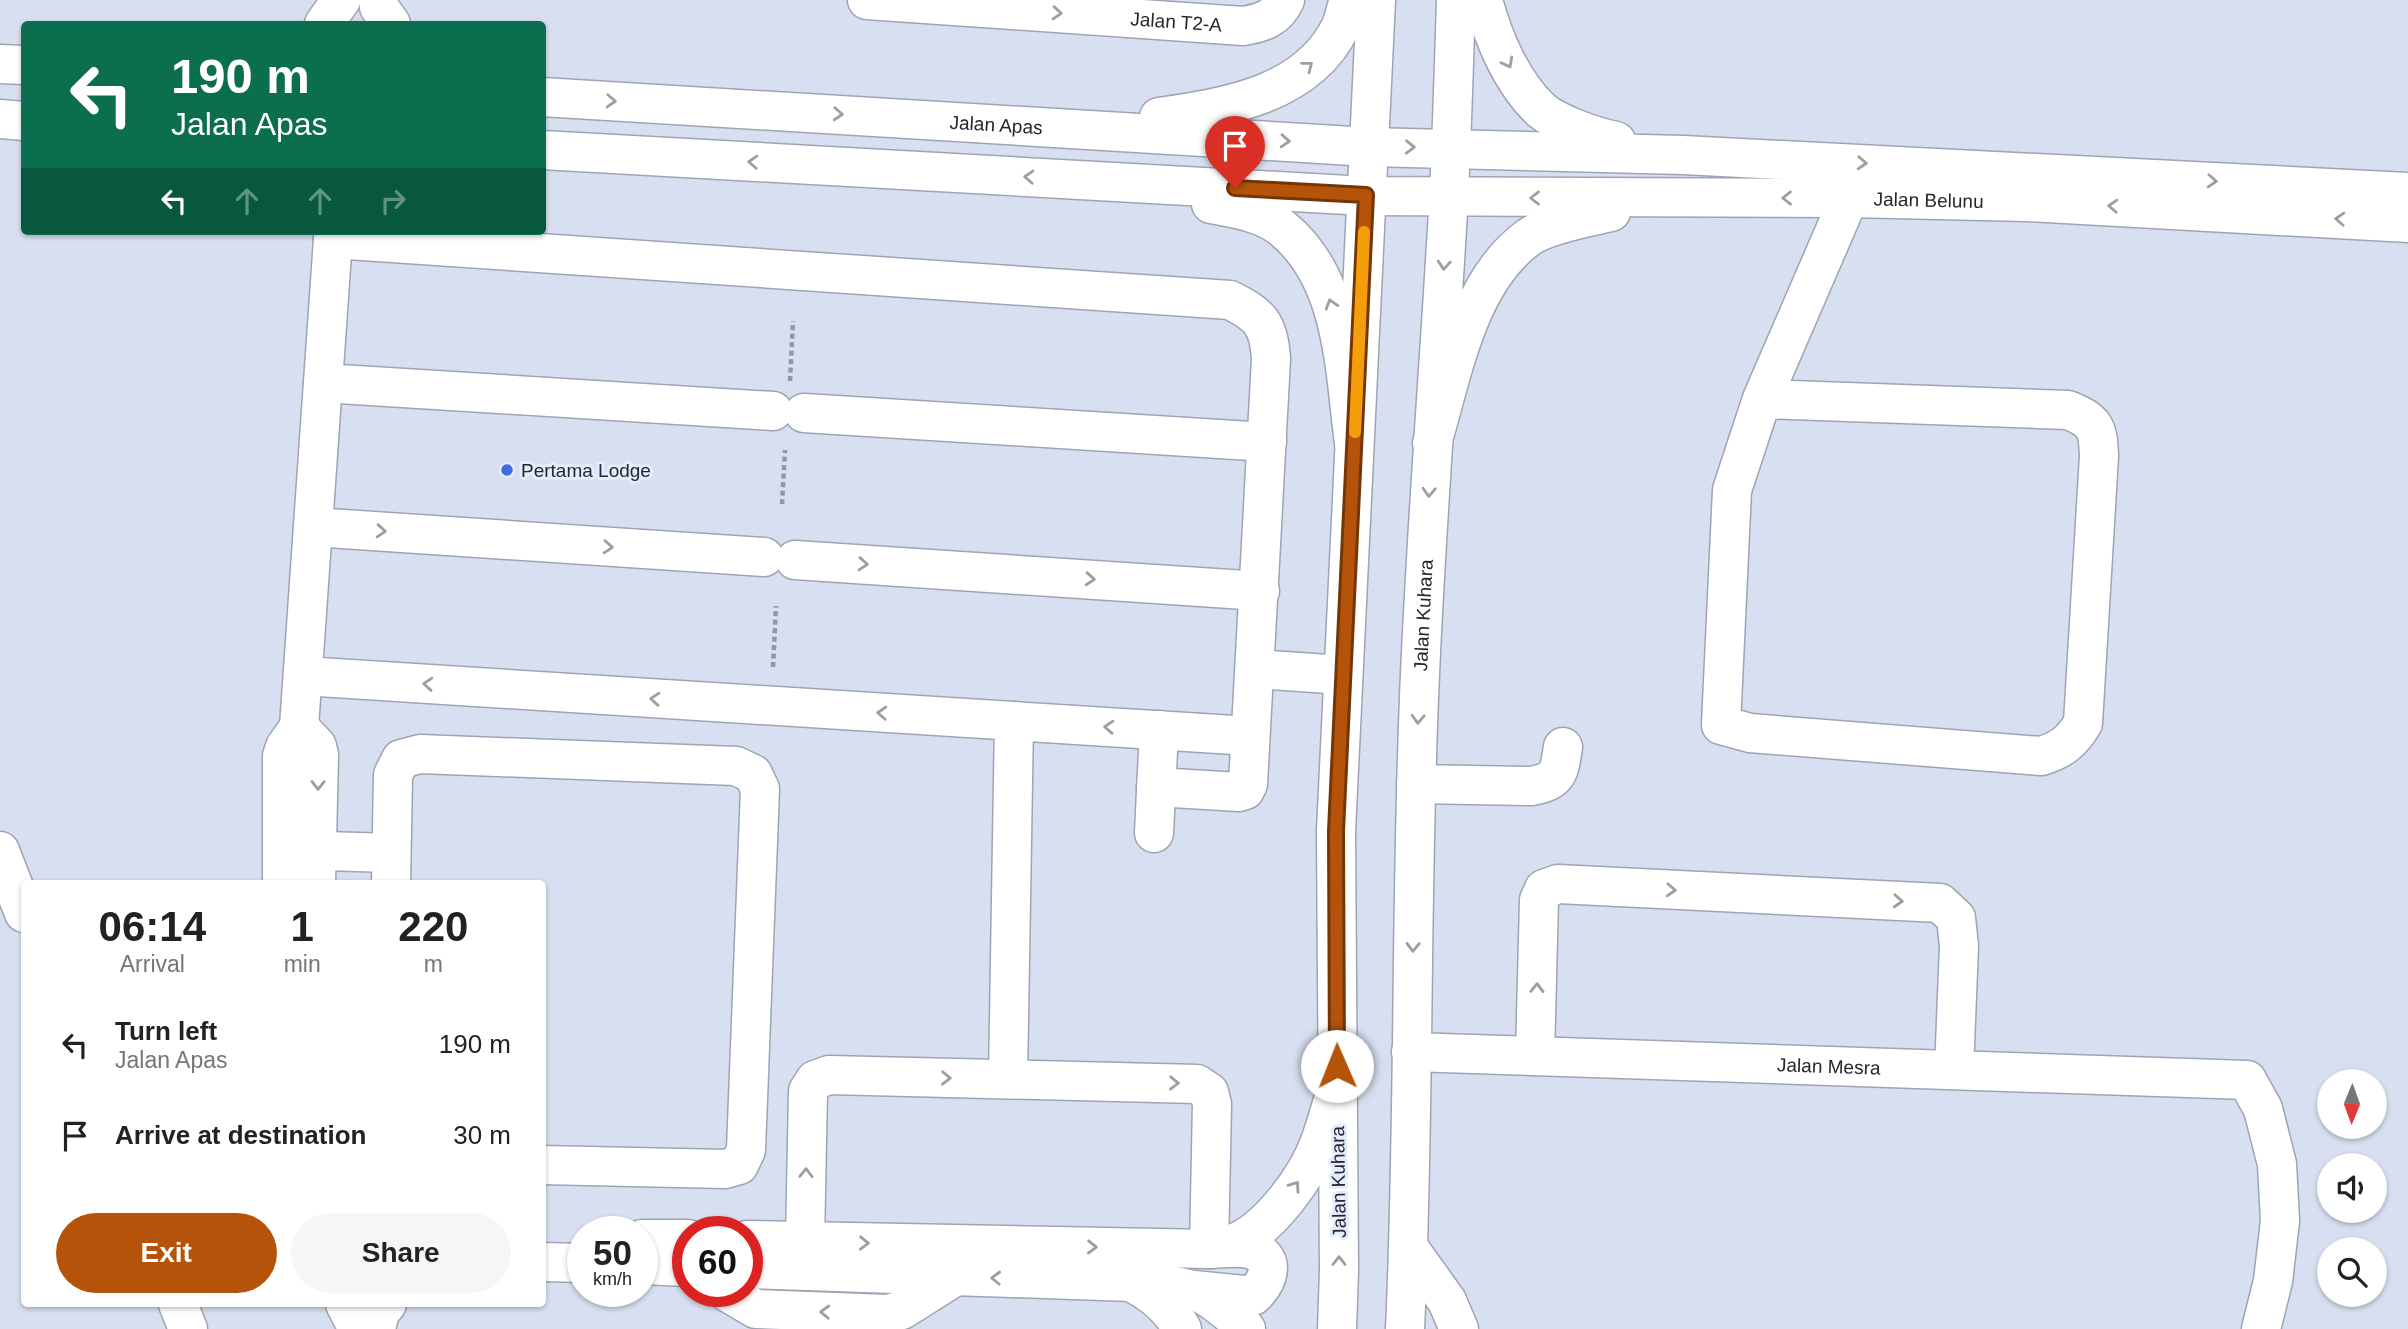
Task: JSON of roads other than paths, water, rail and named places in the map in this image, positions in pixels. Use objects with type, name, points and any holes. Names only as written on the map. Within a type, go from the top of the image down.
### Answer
[{"type":"main road","points":[[326,21],[341,0]]},
{"type":"main road","points":[[379,0],[379,6],[389,21]]},
{"type":"main road","name":"Jalan T2-A","points":[[867,0],[1243,26],[1261,23],[1280,8]]},
{"type":"main road","points":[[1081,129],[1252,100],[1286,83],[1318,58],[1340,27],[1349,0]]},
{"type":"main road","points":[[1368,147],[1376,0]]},
{"type":"main road","points":[[1451,148],[1456,0]]},
{"type":"main road","points":[[1483,0],[1490,25],[1509,69],[1542,111],[1591,136],[1683,155]]},
{"type":"main road","points":[[0,64],[21,65]]},
{"type":"main road","name":"Jalan Apas","points":[[546,97],[1368,147],[1451,148]]},
{"type":"main road","points":[[0,119],[21,121]]},
{"type":"main road","name":"Jalan Kuhara","points":[[1337,1329],[1339,1271],[1336,831],[1368,147]]},
{"type":"main road","name":"Jalan Kuhara","points":[[1405,1329],[1409,1248],[1416,784],[1432,443],[1451,148]]},
{"type":"main road","name":"Jalan Belunu","points":[[1451,148],[1683,155],[2408,192]]},
{"type":"main road","points":[[546,150],[1366,195],[1449,197]]},
{"type":"main road","points":[[1078,179],[1251,212],[1281,228],[1309,256],[1326,287],[1338,324],[1354,443]]},
{"type":"main road","name":"Jalan Belunu","points":[[1449,197],[1849,198],[2026,202],[2408,223]]},
{"type":"main road","points":[[1762,399],[2068,410],[2089,419],[2099,435],[2099,456],[2083,723],[2074,738],[2057,751],[2041,756],[1750,733],[1721,725],[1732,490],[1762,399],[1849,198]]},
{"type":"main road","points":[[1432,443],[1473,308],[1495,270],[1530,236],[1579,218],[1682,199]]},
{"type":"main road","points":[[546,1165],[725,1169],[739,1165],[746,1150],[760,789],[753,774],[736,766],[420,754],[401,759],[393,775],[391,868],[299,867],[319,755],[317,746],[299,727],[334,235],[1230,300],[1248,309],[1262,320],[1270,337],[1271,359],[1248,784],[1245,790],[1239,792],[1156,787]]},
{"type":"main road","points":[[323,383],[789,402],[1267,442]]},
{"type":"main road","points":[[313,527],[1260,591]]},
{"type":"main road","points":[[1255,669],[1343,675]]},
{"type":"main road","points":[[303,676],[1250,736]]},
{"type":"main road","points":[[1008,1079],[1014,721]]},
{"type":"main road","points":[[1154,833],[1160,730]]},
{"type":"main road","points":[[1416,784],[1544,784],[1560,771],[1563,747]]},
{"type":"main road","points":[[0,850],[21,905]]},
{"type":"main road","points":[[1535,1056],[1539,900],[1544,889],[1558,884],[1940,903],[1956,918],[1959,946],[1954,1070]]},
{"type":"main road","name":"Jalan Mesra","points":[[1410,1052],[2247,1080],[2263,1109],[2277,1164],[2280,1221],[2273,1281],[2261,1329]]},
{"type":"main road","points":[[805,1241],[808,1091],[815,1080],[829,1074],[1197,1084],[1209,1092],[1212,1104],[1209,1250]]},
{"type":"main road","points":[[1209,1250],[1242,1239],[1265,1223],[1280,1206],[1319,1147],[1337,1087]]},
{"type":"main road","points":[[546,1237],[567,1238]]},
{"type":"main road","points":[[763,1240],[1249,1249],[1262,1256],[1268,1264],[1269,1274],[1264,1286],[1253,1296],[1131,1282],[763,1270]]},
{"type":"main road","points":[[1409,1248],[1447,1301],[1459,1329]]},
{"type":"main road","points":[[546,1262],[567,1263]]},
{"type":"main road","points":[[753,1307],[887,1314],[902,1310],[956,1276]]},
{"type":"main road","points":[[1131,1282],[1153,1293],[1182,1329]]},
{"type":"main road","points":[[1194,1290],[1238,1320],[1246,1329]]},
{"type":"main road","points":[[179,1307],[188,1329]]},
{"type":"main road","points":[[347,1307],[358,1329]]},
{"type":"main road","points":[[376,1329],[380,1312],[384,1307]]},
{"type":"place","name":"Pertama Lodge","points":[[507,470]]}]
